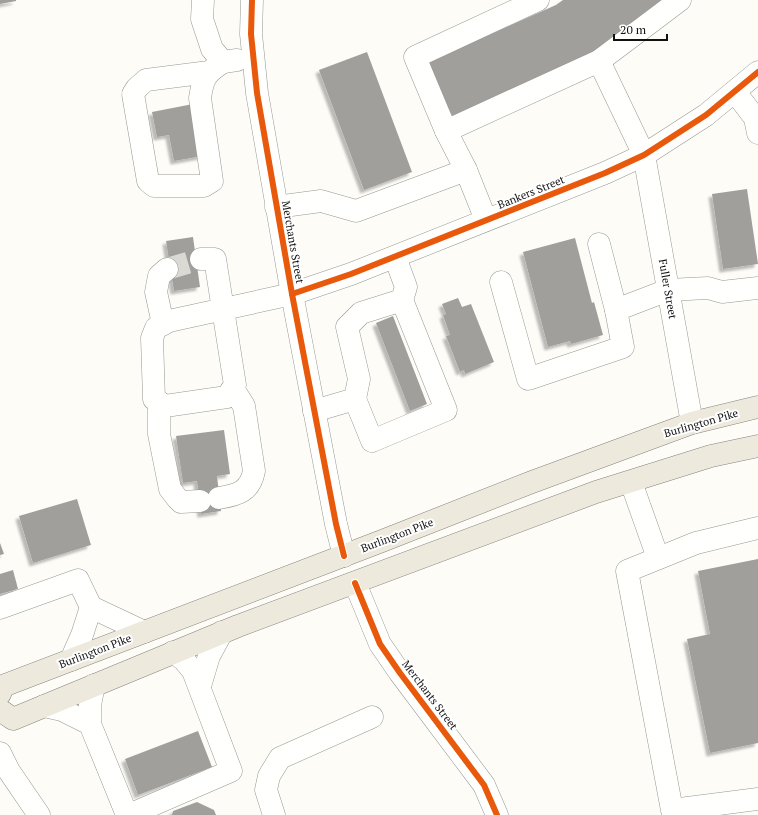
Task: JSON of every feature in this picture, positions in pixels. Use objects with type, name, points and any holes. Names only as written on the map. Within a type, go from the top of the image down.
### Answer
[{"type":"main road","name":"Burlington Pike","points":[[0,694],[3,686],[344,556],[532,482],[692,423],[758,407]]},
{"type":"main road","points":[[0,710],[13,719],[222,632],[596,492],[711,456],[758,446]]},
{"type":"street","points":[[203,0],[202,20],[212,49],[216,67]]},
{"type":"street","name":"Merchants Street","points":[[252,0],[251,34],[257,93],[292,294],[336,524],[344,556]]},
{"type":"street","points":[[486,220],[466,170],[446,131],[415,57],[538,0]]},
{"type":"street","points":[[446,131],[599,61],[680,0]]},
{"type":"street","points":[[216,67],[202,84],[200,98],[212,181],[204,186],[154,186],[148,181],[133,94],[137,88],[146,80],[216,67],[254,57]]},
{"type":"street","name":"Fuller Street","points":[[599,61],[644,155],[692,423]]},
{"type":"street","name":"Bankers Street","points":[[163,324],[169,321],[292,294],[351,274],[605,173],[644,155],[706,115],[758,72]]},
{"type":"street","points":[[735,92],[754,118],[758,133]]},
{"type":"street","points":[[276,207],[321,201],[356,211],[466,170]]},
{"type":"street","points":[[501,282],[528,379],[623,347],[616,310],[599,244]]},
{"type":"street","points":[[395,257],[406,286],[402,300],[446,410],[372,440],[355,400],[359,379],[347,327],[361,313],[402,300]]},
{"type":"street","points":[[167,269],[158,276],[156,292],[163,324],[156,328],[152,338],[154,399],[165,406],[227,397],[235,385],[215,259],[201,259]]},
{"type":"street","points":[[616,310],[668,290],[708,288],[722,292],[758,288]]},
{"type":"street","points":[[159,402],[159,434],[170,490],[181,502],[210,499],[233,495],[243,491],[249,485],[254,471],[244,406],[237,395],[231,391]]},
{"type":"street","points":[[314,411],[355,400]]},
{"type":"street","points":[[631,482],[658,558]]},
{"type":"street","points":[[758,528],[696,543],[627,571],[672,810],[758,799]]},
{"type":"street","points":[[0,608],[78,580],[91,607],[144,632]]},
{"type":"street","name":"Merchants Street","points":[[355,583],[380,644],[484,785],[497,815]]},
{"type":"street","points":[[71,660],[82,635],[91,607]]},
{"type":"street","points":[[200,686],[209,656],[222,632]]},
{"type":"street","points":[[94,685],[90,705],[90,724],[128,815],[231,771],[200,686],[193,671],[184,660],[173,652]]},
{"type":"street","points":[[44,706],[62,710],[90,724]]},
{"type":"street","points":[[274,815],[266,790],[269,776],[280,758],[372,717]]},
{"type":"street","points":[[0,753],[9,771],[39,815]]},
{"type":"building","points":[[0,0],[16,0],[16,1],[0,4]]},
{"type":"building","points":[[563,0],[669,0],[593,57],[453,117],[426,63],[556,5]]},
{"type":"building","points":[[367,52],[412,172],[364,190],[319,70]]},
{"type":"building","points":[[193,104],[202,156],[174,161],[169,135],[157,137],[152,112]]},
{"type":"building","points":[[747,189],[758,264],[723,269],[712,194]]},
{"type":"building","points":[[193,237],[200,287],[174,291],[166,241]]},
{"type":"building","points":[[575,238],[592,303],[594,302],[603,335],[571,344],[570,341],[548,347],[523,252]]},
{"type":"building","points":[[458,298],[462,307],[471,304],[494,362],[465,374],[464,370],[460,372],[446,336],[450,335],[443,315],[446,314],[442,304]]},
{"type":"building","points":[[393,316],[427,404],[410,411],[376,323]]},
{"type":"building","points":[[224,430],[230,474],[217,476],[221,511],[201,514],[197,481],[183,483],[176,436]]},
{"type":"building","points":[[77,499],[91,545],[33,563],[19,516]]},
{"type":"building","points":[[0,543],[4,554],[0,555]]},
{"type":"building","points":[[758,559],[758,743],[710,753],[687,639],[710,634],[698,571]]},
{"type":"building","points":[[13,570],[18,589],[0,594],[0,574]]},
{"type":"building","points":[[198,731],[212,767],[138,795],[125,759]]},
{"type":"building","points":[[197,802],[214,810],[216,815],[172,815],[173,811]]},
{"type":"tunnel","points":[[167,269],[201,259]]},
{"type":"cycle path","points":[[252,0],[251,34],[257,93],[292,294],[336,524],[344,556]]},
{"type":"cycle path","points":[[292,294],[351,274],[605,173],[644,155],[706,115],[758,72]]},
{"type":"cycle path","points":[[355,583],[380,644],[484,785],[497,815]]}]
